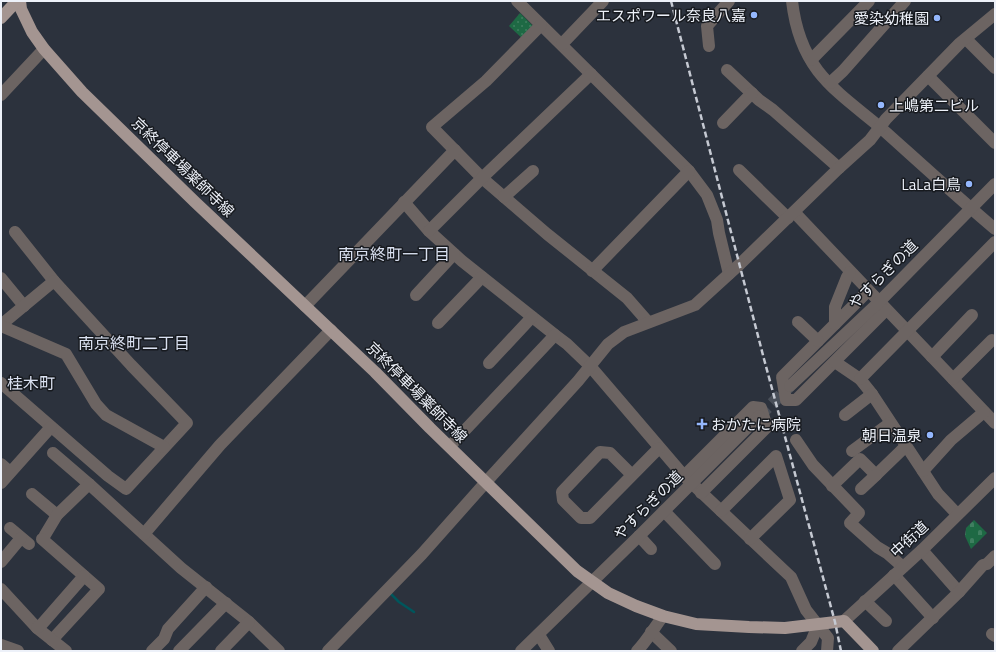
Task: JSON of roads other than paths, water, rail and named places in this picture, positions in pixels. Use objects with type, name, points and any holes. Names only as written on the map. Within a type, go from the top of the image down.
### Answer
[{"type":"main road","points":[[1,18],[18,1]]},
{"type":"main road","name":"京終停車場薬師寺線","points":[[18,1],[32,32],[44,49],[82,92],[195,202],[375,372],[577,571],[608,593],[663,616],[696,624],[785,628],[844,621]]},
{"type":"main road","points":[[844,621],[873,651]]},
{"type":"street","points":[[517,1],[562,44],[689,172],[707,195],[717,220],[718,233],[729,274]]},
{"type":"street","points":[[562,44],[603,1]]},
{"type":"street","points":[[709,46],[707,26],[729,1]]},
{"type":"street","points":[[792,1],[795,23],[802,44],[819,72],[837,91],[995,229]]},
{"type":"street","points":[[811,60],[868,1]]},
{"type":"street","points":[[830,83],[843,72],[905,1]]},
{"type":"street","points":[[328,651],[422,554],[578,381],[608,344],[624,332],[695,305],[870,140],[886,120],[966,39],[993,21]]},
{"type":"street","points":[[541,25],[486,81],[432,127],[482,178],[592,271],[627,298],[648,322]]},
{"type":"street","points":[[966,39],[995,68]]},
{"type":"street","points":[[1,95],[44,49]]},
{"type":"street","points":[[728,70],[759,100],[773,110],[839,168]]},
{"type":"street","points":[[429,231],[591,74]]},
{"type":"street","points":[[928,76],[995,143]]},
{"type":"street","points":[[723,123],[752,93]]},
{"type":"street","points":[[305,306],[455,150]]},
{"type":"street","points":[[740,170],[791,215],[850,272],[995,423]]},
{"type":"street","points":[[504,197],[533,171]]},
{"type":"street","points":[[592,271],[689,172]]},
{"type":"street","name":"やすらぎの道","points":[[790,386],[883,306],[971,208],[995,184]]},
{"type":"street","points":[[404,202],[429,231],[454,254],[482,278],[567,344],[590,366],[688,480],[791,577],[806,610],[828,638],[827,651]]},
{"type":"street","points":[[1,383],[108,476],[126,489],[187,423],[54,281],[15,232]]},
{"type":"street","points":[[860,380],[995,242]]},
{"type":"street","points":[[416,294],[454,254]]},
{"type":"street","points":[[835,324],[835,307],[846,277],[850,272]]},
{"type":"street","points":[[1,278],[24,306]]},
{"type":"street","points":[[438,323],[482,278]]},
{"type":"street","points":[[54,281],[1,326],[66,354],[96,404],[106,415],[164,447]]},
{"type":"street","points":[[868,291],[782,377],[786,400],[796,400],[835,362],[883,306]]},
{"type":"street","points":[[932,357],[972,315]]},
{"type":"street","points":[[489,363],[532,317]]},
{"type":"street","points":[[798,322],[818,341]]},
{"type":"street","points":[[144,534],[220,445],[331,330]]},
{"type":"street","points":[[450,446],[555,335]]},
{"type":"street","points":[[953,379],[992,340]]},
{"type":"street","points":[[835,362],[860,380],[872,394],[938,494],[957,514]]},
{"type":"street","points":[[845,416],[872,394]]},
{"type":"street","points":[[688,480],[753,407],[761,408],[767,427],[701,493]]},
{"type":"street","points":[[923,471],[952,440],[984,412]]},
{"type":"street","name":"やすらぎの道","points":[[521,651],[664,511],[688,480],[760,416]]},
{"type":"street","points":[[852,451],[890,423]]},
{"type":"street","points":[[1,482],[6,468],[51,427]]},
{"type":"street","points":[[796,440],[812,465],[858,513],[850,523],[877,547],[887,553],[933,618]]},
{"type":"street","points":[[861,489],[906,446]]},
{"type":"street","points":[[632,475],[610,453],[600,452],[562,492],[563,500],[581,518],[590,518],[659,448]]},
{"type":"street","points":[[53,453],[180,568],[226,602],[279,651]]},
{"type":"street","points":[[721,511],[776,456],[790,500],[750,539]]},
{"type":"street","points":[[832,486],[860,460],[876,475]]},
{"type":"street","name":"中街道","points":[[844,621],[922,550],[995,478]]},
{"type":"street","points":[[52,640],[99,589],[43,537],[57,515],[89,484]]},
{"type":"street","points":[[32,494],[57,515]]},
{"type":"street","points":[[664,511],[715,564]]},
{"type":"street","points":[[1,562],[25,541],[10,528]]},
{"type":"street","points":[[639,536],[650,549]]},
{"type":"street","points":[[922,550],[958,592]]},
{"type":"street","points":[[898,651],[933,618],[983,565],[995,556]]},
{"type":"street","points":[[37,628],[84,576]]},
{"type":"street","points":[[152,651],[164,639],[168,629],[206,587]]},
{"type":"street","points":[[1,589],[37,628],[66,651]]},
{"type":"street","points":[[865,601],[886,621]]},
{"type":"street","points":[[164,639],[178,651],[226,602]]},
{"type":"street","points":[[637,651],[647,641],[651,632],[663,616]]},
{"type":"street","points":[[221,651],[249,622]]},
{"type":"street","points":[[810,648],[818,625]]},
{"type":"street","points":[[651,632],[670,651]]},
{"type":"street","points":[[539,635],[549,651]]},
{"type":"street","points":[[1,645],[18,651]]},
{"type":"waterway","points":[[389,592],[399,602],[414,612]]},
{"type":"tunnel","points":[[759,416],[790,386]]},
{"type":"railway","points":[[671,1],[764,359],[835,622],[841,651]]},
{"type":"place","name":"エスポワール奈良八嘉","points":[[754,15]]},
{"type":"place","name":"愛染幼稚園","points":[[937,18]]},
{"type":"place","name":"上嶋第二ビル","points":[[881,105]]},
{"type":"place","name":"LaLa白鳥","points":[[969,184]]},
{"type":"place","name":"おかたに病院","points":[[702,424]]},
{"type":"place","name":"朝日温泉","points":[[930,435]]},
{"type":"district","name":"南京終町一丁目","points":[[394,254]]},
{"type":"district","name":"南京終町二丁目","points":[[134,343]]},
{"type":"district","name":"桂木町","points":[[31,383]]}]
